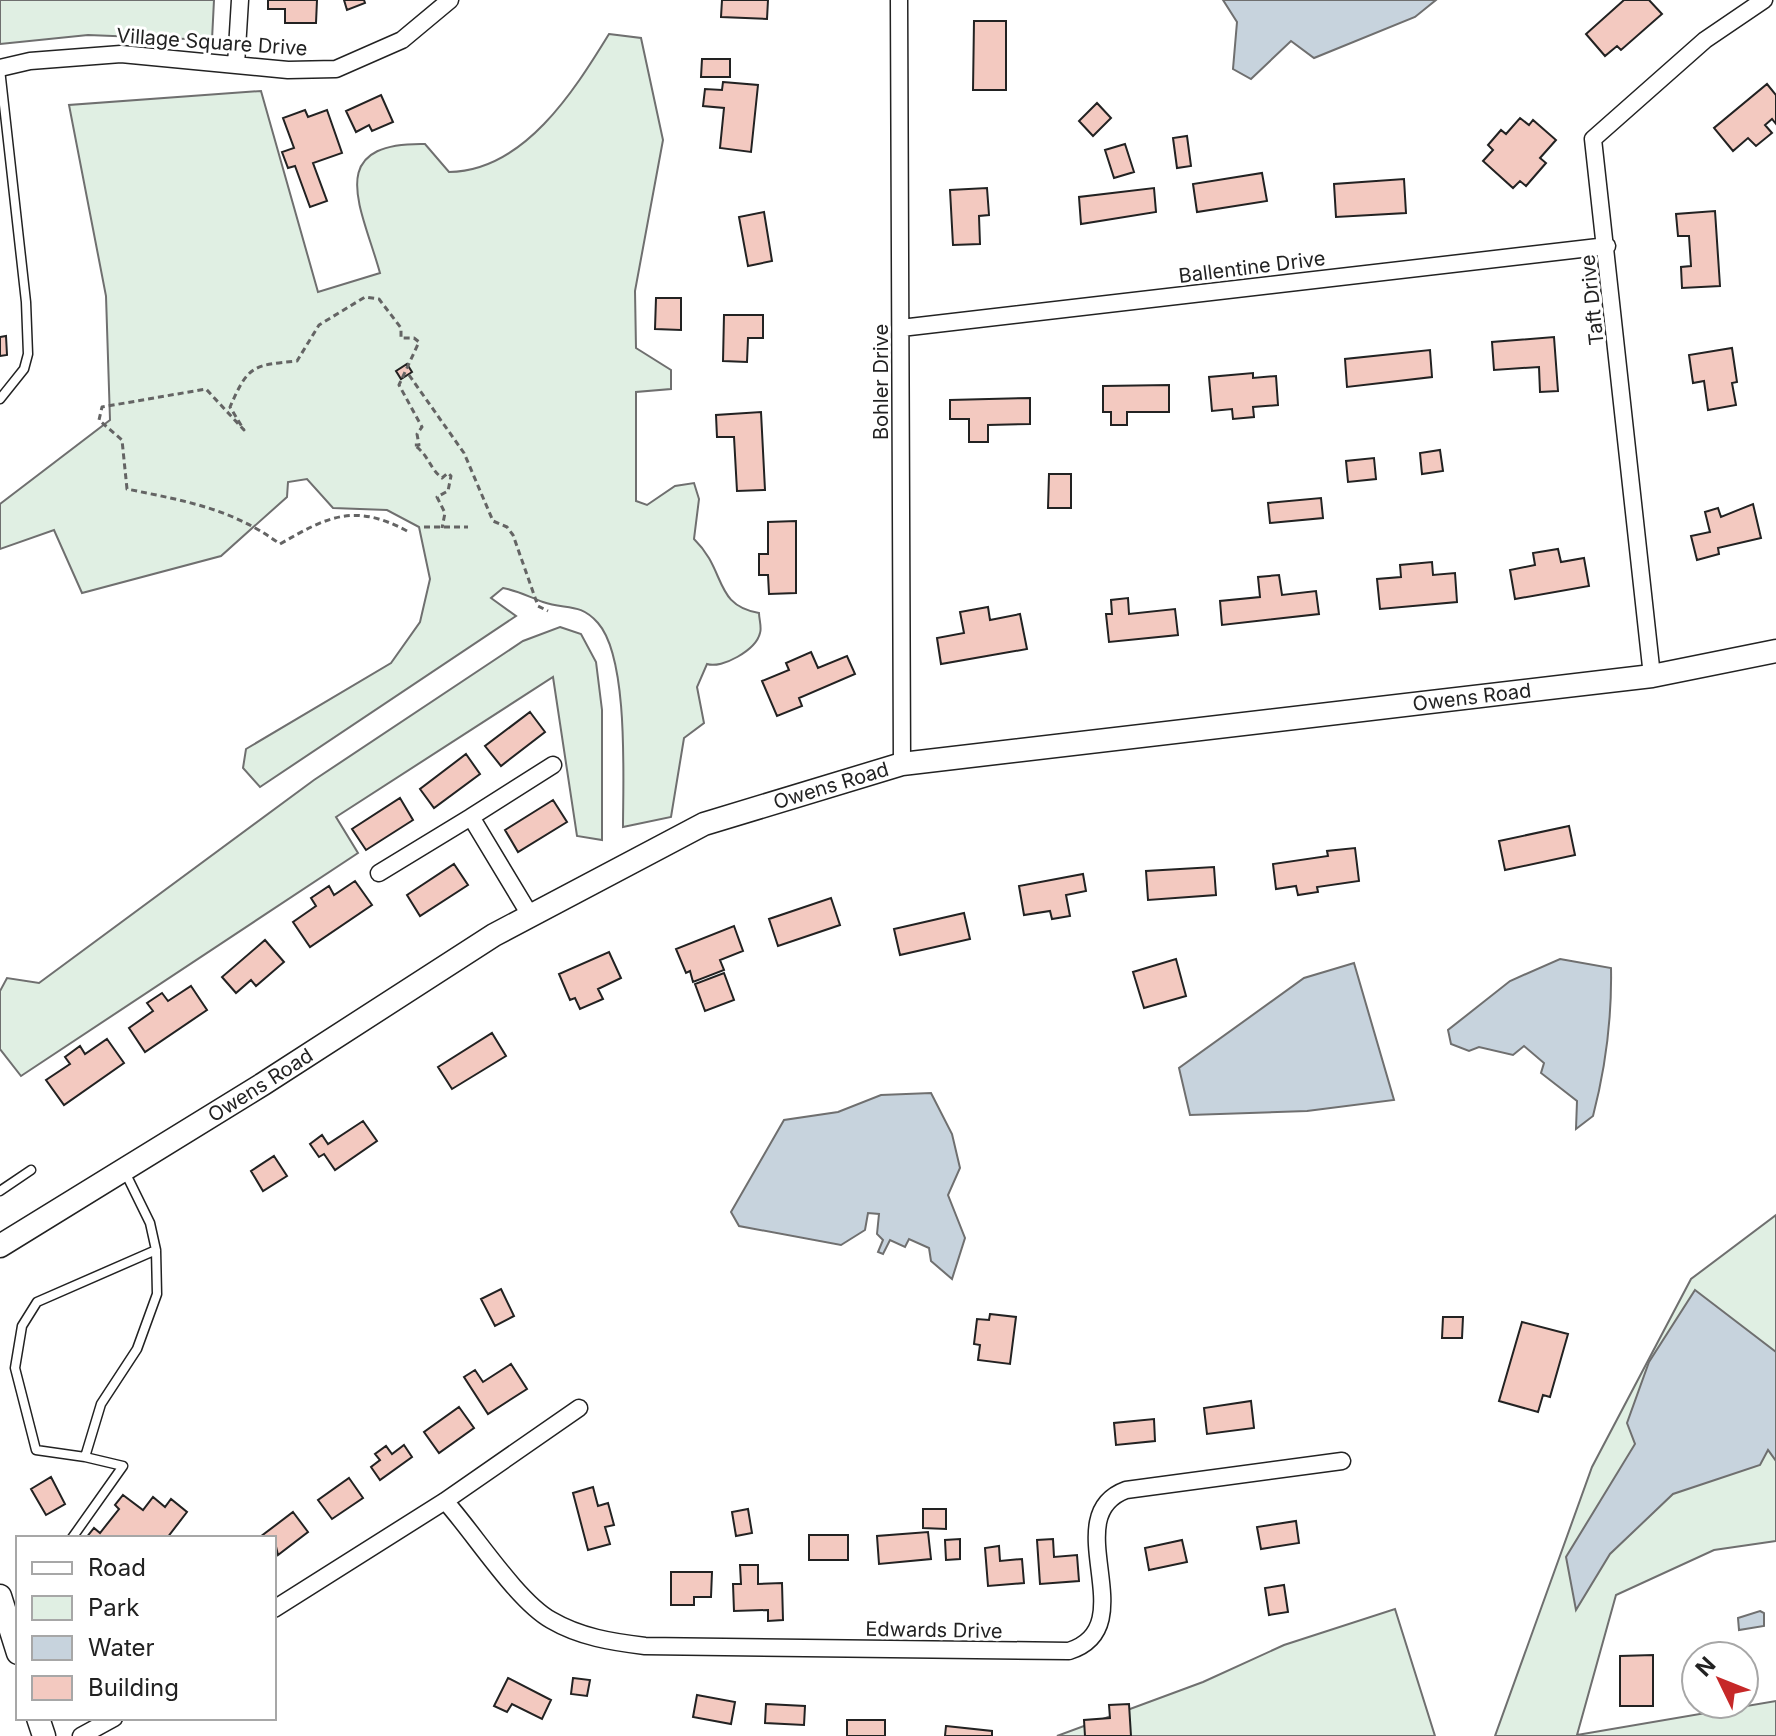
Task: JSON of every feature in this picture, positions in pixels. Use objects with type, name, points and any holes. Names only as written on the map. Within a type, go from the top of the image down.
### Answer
[{"type":"street","points":[[236,65],[240,0]]},
{"type":"street","name":"Village Square Drive","points":[[0,69],[30,61],[121,54],[288,70],[336,69],[402,40],[450,0]]},
{"type":"street","name":"Bohler Drive","points":[[899,0],[902,764]]},
{"type":"street","name":"Taft Drive","points":[[1652,676],[1593,139],[1705,40],[1764,0]]},
{"type":"street","name":"Ballentine Drive","points":[[901,328],[1607,246]]},
{"type":"street","name":"Owens Road","points":[[0,1246],[494,935],[704,824],[902,764],[1652,676],[1776,651]]},
{"type":"street","points":[[379,873],[553,765]]},
{"type":"street","points":[[471,817],[530,915]]},
{"type":"street","points":[[276,1608],[445,1501],[579,1408]]},
{"type":"street","name":"Edwards Drive","points":[[445,1501],[526,1600],[548,1619],[575,1633],[611,1642],[645,1646],[1069,1651],[1085,1646],[1097,1635],[1102,1619],[1097,1524],[1100,1508],[1111,1496],[1126,1490],[1342,1461]]},
{"type":"street","points":[[0,1596],[16,1647]]},
{"type":"street","points":[[81,1736],[108,1727]]},
{"type":"lane","points":[[0,69],[11,150],[28,354],[24,369],[0,399]]},
{"type":"lane","points":[[0,151],[11,150]]},
{"type":"lane","points":[[85,1457],[101,1404],[137,1349],[157,1294],[156,1250],[150,1223],[124,1169]]},
{"type":"lane","points":[[0,1191],[31,1170]]},
{"type":"lane","points":[[73,1536],[123,1466],[36,1450],[15,1368],[22,1326],[37,1302],[156,1250]]},
{"type":"path","points":[[407,531],[385,519],[350,513],[319,521],[280,544],[252,523],[213,507],[127,489],[122,440],[99,420],[102,407],[206,389],[244,430],[230,407],[243,377],[252,367],[297,361],[319,325],[365,297],[379,299],[401,328],[401,338],[414,338],[419,342],[399,385],[422,427],[417,434],[419,445],[414,445],[423,449],[437,474],[442,478],[448,473],[451,476],[448,491],[437,497],[445,513],[442,528]]},
{"type":"path","points":[[409,375],[464,453],[487,500],[493,521],[507,527],[513,535],[538,606],[548,611]]},
{"type":"path","points":[[424,527],[468,527]]},
{"type":"green space","points":[[0,0],[214,0],[212,40],[88,35],[0,44]]},
{"type":"green space","points":[[609,34],[641,38],[663,140],[635,291],[636,348],[671,370],[671,389],[636,392],[636,501],[647,505],[675,486],[694,483],[699,499],[694,539],[712,563],[734,603],[759,613],[761,631],[745,652],[721,664],[707,664],[697,687],[704,723],[684,738],[671,817],[623,827],[620,691],[608,640],[598,623],[578,609],[551,604],[503,588],[491,598],[516,616],[260,787],[243,768],[246,749],[391,663],[420,622],[430,579],[419,527],[387,510],[333,508],[307,479],[288,482],[287,497],[221,556],[82,593],[54,530],[0,549],[0,504],[110,420],[106,296],[69,105],[261,91],[318,292],[380,273],[359,203],[357,183],[361,167],[372,154],[393,146],[425,144],[449,172],[476,168],[501,158],[544,124],[580,79]]},
{"type":"green space","points":[[560,627],[581,634],[596,662],[602,710],[602,840],[577,836],[553,677],[336,817],[358,853],[21,1076],[0,1049],[0,991],[7,978],[39,983],[314,780],[523,641]]},
{"type":"green space","points":[[1776,1215],[1776,1541],[1714,1550],[1616,1595],[1577,1735],[1680,1717],[1680,1720],[1760,1720],[1760,1704],[1776,1701],[1776,1736],[1495,1736],[1592,1467],[1691,1279]]},
{"type":"green space","points":[[1395,1609],[1435,1736],[1057,1736],[1203,1682],[1284,1645]]},
{"type":"water","points":[[1223,0],[1436,0],[1415,17],[1314,58],[1291,41],[1251,79],[1233,69],[1237,22]]},
{"type":"water","points":[[1560,959],[1611,968],[1609,1024],[1598,1097],[1593,1116],[1576,1129],[1577,1101],[1541,1073],[1544,1063],[1524,1046],[1513,1055],[1479,1047],[1469,1051],[1451,1044],[1448,1030],[1510,981]]},
{"type":"water","points":[[1354,963],[1394,1100],[1307,1111],[1190,1115],[1179,1068],[1304,978]]},
{"type":"water","points":[[931,1093],[952,1134],[960,1168],[948,1195],[965,1238],[952,1279],[931,1261],[929,1248],[909,1239],[905,1247],[890,1240],[883,1254],[878,1252],[883,1240],[877,1234],[879,1214],[868,1213],[865,1230],[841,1245],[739,1226],[731,1212],[784,1120],[838,1112],[881,1095]]},
{"type":"water","points":[[1695,1290],[1776,1352],[1776,1461],[1768,1450],[1760,1465],[1673,1494],[1610,1554],[1576,1610],[1566,1557],[1635,1444],[1627,1423],[1649,1362]]},
{"type":"water","points":[[1760,1611],[1764,1613],[1764,1626],[1739,1630],[1738,1618]]},
{"type":"building","points":[[268,0],[317,0],[316,23],[285,23],[285,9],[268,9]]},
{"type":"building","points":[[344,0],[364,0],[365,3],[347,10]]},
{"type":"building","points":[[722,0],[768,0],[767,19],[721,17]]},
{"type":"building","points":[[1624,0],[1649,0],[1662,14],[1621,50],[1617,46],[1605,56],[1586,34]]},
{"type":"building","points":[[974,21],[1006,21],[1006,90],[973,90]]},
{"type":"building","points":[[702,59],[730,59],[730,77],[701,77]]},
{"type":"building","points":[[723,82],[758,85],[751,152],[720,148],[724,108],[703,106],[705,89],[722,90]]},
{"type":"building","points":[[1767,84],[1776,95],[1776,124],[1772,119],[1765,125],[1772,133],[1756,146],[1748,138],[1733,151],[1714,128]]},
{"type":"building","points":[[381,95],[393,122],[372,131],[369,125],[356,132],[346,111]]},
{"type":"building","points":[[1097,103],[1111,118],[1093,136],[1079,121]]},
{"type":"building","points":[[305,110],[308,117],[327,110],[342,153],[313,163],[327,201],[310,207],[295,166],[288,168],[282,152],[294,148],[283,118]]},
{"type":"building","points":[[1520,118],[1529,125],[1533,120],[1556,140],[1540,158],[1546,163],[1526,186],[1520,181],[1513,188],[1483,161],[1493,150],[1488,145],[1501,130],[1506,134]]},
{"type":"building","points":[[1187,136],[1191,166],[1177,168],[1173,138]]},
{"type":"building","points":[[1125,144],[1134,172],[1114,178],[1105,150]]},
{"type":"building","points":[[1262,173],[1267,201],[1197,212],[1193,184]]},
{"type":"building","points":[[1404,179],[1406,213],[1336,217],[1334,184]]},
{"type":"building","points":[[987,188],[989,215],[979,216],[980,244],[953,245],[950,190]]},
{"type":"building","points":[[1154,188],[1156,212],[1081,224],[1079,197]]},
{"type":"building","points":[[1715,211],[1720,286],[1682,288],[1681,267],[1691,266],[1689,236],[1678,236],[1676,214]]},
{"type":"building","points":[[764,212],[772,261],[748,266],[739,217]]},
{"type":"building","points":[[656,298],[681,298],[681,330],[655,329]]},
{"type":"building","points":[[724,315],[763,315],[763,338],[748,338],[747,362],[723,361]]},
{"type":"building","points":[[6,336],[7,355],[0,356],[0,337]]},
{"type":"building","points":[[1554,337],[1558,391],[1540,392],[1539,367],[1494,370],[1492,342]]},
{"type":"building","points":[[1732,348],[1737,382],[1732,383],[1736,405],[1708,410],[1704,381],[1693,383],[1689,355]]},
{"type":"building","points":[[1430,350],[1432,377],[1347,387],[1345,359]]},
{"type":"building","points":[[407,364],[412,372],[401,379],[396,371]]},
{"type":"building","points":[[1253,373],[1253,378],[1276,376],[1278,405],[1253,407],[1254,417],[1233,419],[1232,409],[1212,411],[1209,377]]},
{"type":"building","points":[[1169,385],[1169,412],[1127,412],[1127,425],[1111,425],[1111,412],[1103,412],[1103,386]]},
{"type":"building","points":[[1030,398],[1030,424],[988,425],[988,442],[969,442],[969,419],[950,419],[950,400]]},
{"type":"building","points":[[761,412],[765,490],[737,491],[734,437],[717,437],[716,415]]},
{"type":"building","points":[[1440,450],[1443,471],[1422,474],[1420,453]]},
{"type":"building","points":[[1374,458],[1376,479],[1348,482],[1346,461]]},
{"type":"building","points":[[1049,474],[1071,474],[1071,508],[1048,508]]},
{"type":"building","points":[[1321,498],[1323,518],[1270,523],[1268,503]]},
{"type":"building","points":[[1753,504],[1761,538],[1718,548],[1719,554],[1697,560],[1691,536],[1710,532],[1705,512],[1718,508],[1721,517]]},
{"type":"building","points":[[796,521],[796,593],[769,594],[768,575],[759,575],[759,554],[768,554],[768,522]]},
{"type":"building","points":[[1558,549],[1561,562],[1584,558],[1589,586],[1515,599],[1510,570],[1535,565],[1533,553]]},
{"type":"building","points":[[1432,562],[1433,575],[1455,573],[1457,602],[1380,609],[1377,579],[1401,577],[1400,565]]},
{"type":"building","points":[[1279,575],[1282,595],[1316,591],[1319,614],[1222,625],[1220,601],[1260,597],[1258,577]]},
{"type":"building","points":[[1128,598],[1129,614],[1175,609],[1178,635],[1109,642],[1106,614],[1112,614],[1111,600]]},
{"type":"building","points":[[988,607],[990,620],[1020,614],[1027,649],[941,664],[937,638],[964,633],[960,612]]},
{"type":"building","points":[[811,652],[818,668],[847,656],[855,674],[799,698],[802,706],[777,716],[762,681],[789,670],[786,663]]},
{"type":"building","points":[[530,712],[545,732],[501,766],[485,746]]},
{"type":"building","points":[[466,754],[480,774],[434,808],[420,789]]},
{"type":"building","points":[[400,798],[413,820],[366,850],[352,829]]},
{"type":"building","points":[[553,800],[567,822],[518,852],[505,830]]},
{"type":"building","points":[[1569,826],[1575,855],[1505,870],[1499,841]]},
{"type":"building","points":[[1355,848],[1359,881],[1317,887],[1318,892],[1298,895],[1296,886],[1276,889],[1273,864],[1328,856],[1327,851]]},
{"type":"building","points":[[454,864],[468,885],[420,916],[407,895]]},
{"type":"building","points":[[1214,867],[1216,895],[1148,900],[1146,871]]},
{"type":"building","points":[[1083,874],[1086,891],[1066,895],[1070,916],[1052,919],[1050,911],[1024,915],[1019,886]]},
{"type":"building","points":[[355,881],[372,905],[310,947],[293,922],[316,906],[311,898],[329,886],[334,895]]},
{"type":"building","points":[[831,898],[840,925],[778,946],[769,919]]},
{"type":"building","points":[[964,913],[970,939],[900,955],[894,929]]},
{"type":"building","points":[[734,926],[743,951],[720,960],[724,970],[693,982],[676,949]]},
{"type":"building","points":[[265,940],[284,962],[256,986],[251,980],[236,993],[222,977]]},
{"type":"building","points":[[609,952],[621,978],[598,989],[603,999],[580,1009],[575,998],[570,1000],[559,974]]},
{"type":"building","points":[[1176,959],[1186,996],[1144,1008],[1133,972]]},
{"type":"building","points":[[724,973],[734,1000],[705,1011],[695,984]]},
{"type":"building","points":[[191,986],[207,1010],[145,1052],[129,1028],[153,1011],[147,1003],[162,993],[168,1001]]},
{"type":"building","points":[[492,1033],[506,1056],[452,1089],[438,1067]]},
{"type":"building","points":[[107,1039],[124,1063],[64,1105],[46,1080],[70,1064],[65,1057],[80,1046],[85,1054]]},
{"type":"building","points":[[363,1121],[377,1141],[335,1170],[324,1154],[319,1157],[310,1144],[322,1135],[328,1144]]},
{"type":"building","points":[[274,1156],[287,1176],[263,1191],[251,1171]]},
{"type":"building","points":[[501,1289],[514,1316],[495,1326],[481,1299]]},
{"type":"building","points":[[990,1314],[1016,1317],[1010,1364],[978,1360],[980,1345],[974,1344],[977,1319],[989,1320]]},
{"type":"building","points":[[1443,1317],[1463,1317],[1462,1338],[1442,1338]]},
{"type":"building","points":[[1522,1322],[1568,1334],[1550,1397],[1543,1395],[1538,1412],[1499,1401]]},
{"type":"building","points":[[511,1364],[527,1389],[488,1414],[464,1377],[475,1370],[483,1382]]},
{"type":"building","points":[[1251,1401],[1254,1428],[1207,1434],[1204,1408]]},
{"type":"building","points":[[459,1407],[474,1428],[439,1453],[424,1432]]},
{"type":"building","points":[[1154,1419],[1155,1441],[1116,1445],[1114,1423]]},
{"type":"building","points":[[404,1445],[412,1457],[380,1480],[371,1467],[380,1460],[375,1454],[386,1446],[392,1454]]},
{"type":"building","points":[[51,1477],[65,1504],[46,1515],[31,1489]]},
{"type":"building","points":[[349,1478],[363,1498],[332,1519],[318,1500]]},
{"type":"building","points":[[593,1487],[598,1506],[608,1503],[614,1525],[605,1527],[610,1544],[588,1550],[573,1493]]},
{"type":"building","points":[[123,1495],[143,1510],[153,1497],[165,1507],[171,1499],[187,1512],[169,1536],[88,1536],[94,1528],[100,1533],[119,1509],[115,1505]]},
{"type":"building","points":[[748,1509],[752,1533],[736,1536],[732,1512]]},
{"type":"building","points":[[923,1509],[946,1509],[946,1529],[923,1528]]},
{"type":"building","points":[[293,1512],[308,1532],[278,1555],[276,1536],[261,1536]]},
{"type":"building","points":[[1296,1521],[1299,1543],[1261,1549],[1257,1527]]},
{"type":"building","points":[[928,1532],[931,1559],[879,1564],[877,1536]]},
{"type":"building","points":[[809,1535],[848,1535],[848,1560],[809,1560]]},
{"type":"building","points":[[960,1539],[960,1559],[946,1560],[945,1540]]},
{"type":"building","points":[[1053,1539],[1054,1557],[1077,1555],[1079,1581],[1040,1584],[1037,1540]]},
{"type":"building","points":[[1182,1540],[1187,1562],[1149,1570],[1145,1548]]},
{"type":"building","points":[[999,1546],[1000,1561],[1022,1559],[1024,1583],[988,1586],[985,1548]]},
{"type":"building","points":[[740,1565],[758,1565],[758,1584],[782,1583],[783,1620],[768,1621],[768,1610],[734,1611],[733,1584],[741,1584]]},
{"type":"building","points":[[671,1572],[712,1572],[711,1597],[694,1597],[694,1605],[671,1605]]},
{"type":"building","points":[[1284,1585],[1288,1612],[1269,1615],[1265,1588]]},
{"type":"building","points":[[1653,1655],[1653,1706],[1620,1706],[1620,1656]]},
{"type":"building","points":[[508,1678],[551,1700],[542,1719],[512,1704],[507,1712],[494,1706]]},
{"type":"building","points":[[573,1678],[590,1680],[587,1696],[571,1694]]},
{"type":"building","points":[[697,1695],[735,1702],[731,1724],[693,1717]]},
{"type":"building","points":[[766,1704],[805,1706],[804,1725],[765,1723]]},
{"type":"building","points":[[1129,1704],[1131,1736],[1085,1736],[1084,1720],[1110,1718],[1109,1705]]},
{"type":"building","points":[[847,1720],[885,1720],[885,1736],[847,1736]]},
{"type":"building","points":[[946,1726],[992,1731],[992,1736],[945,1736]]}]
